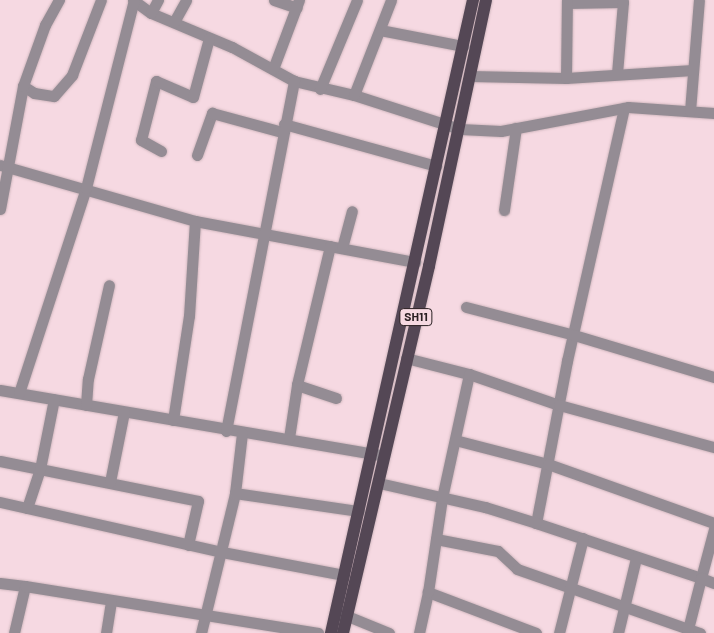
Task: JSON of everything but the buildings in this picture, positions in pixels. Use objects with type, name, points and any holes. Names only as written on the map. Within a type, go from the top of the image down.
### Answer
[{"type":"main road","name":"SH11","points":[[331,633],[341,614],[379,483],[379,454],[415,262],[473,0]]},
{"type":"main road","name":"SH11","points":[[343,633],[341,614],[344,575],[359,512],[379,454],[406,358],[460,129],[486,0]]},
{"type":"street","points":[[0,209],[4,166],[23,86],[45,25],[59,0]]},
{"type":"street","points":[[23,86],[34,93],[54,96],[72,75],[101,0]]},
{"type":"street","points":[[19,393],[86,188],[134,0],[151,13],[209,38],[294,81],[320,89],[354,95],[460,129],[480,132],[516,128],[624,108],[714,112]]},
{"type":"street","points":[[151,13],[158,0]]},
{"type":"street","points":[[174,22],[186,0]]},
{"type":"street","points":[[272,69],[298,4],[274,0]]},
{"type":"street","points":[[320,89],[357,0]]},
{"type":"street","points":[[354,95],[391,0]]},
{"type":"street","points":[[690,111],[699,0]]},
{"type":"street","points":[[566,78],[567,1],[623,2],[617,74]]},
{"type":"street","points":[[380,30],[463,46]]},
{"type":"street","points":[[161,151],[141,140],[156,82],[193,97],[209,38]]},
{"type":"street","points":[[470,76],[566,78],[694,70]]},
{"type":"street","points":[[226,431],[262,234],[294,81]]},
{"type":"street","points":[[536,523],[559,405],[624,108]]},
{"type":"street","points":[[197,155],[212,113],[283,128],[436,166]]},
{"type":"street","points":[[504,210],[516,128]]},
{"type":"street","points":[[4,166],[86,188],[195,221],[415,262]]},
{"type":"street","points":[[342,248],[352,211]]},
{"type":"street","points":[[173,420],[189,316],[195,221]]},
{"type":"street","points":[[289,438],[297,385],[330,246]]},
{"type":"street","points":[[86,405],[88,379],[109,284]]},
{"type":"street","points":[[466,307],[574,335],[714,377]]},
{"type":"street","points":[[406,358],[469,374],[559,405],[714,447]]},
{"type":"street","points":[[419,633],[428,592],[442,498],[469,374]]},
{"type":"street","points":[[297,385],[336,398]]},
{"type":"street","points":[[0,390],[226,431],[289,438],[379,454]]},
{"type":"street","points":[[27,508],[40,469],[54,400]]},
{"type":"street","points":[[110,482],[124,412]]},
{"type":"street","points":[[202,633],[204,616],[222,552],[235,493],[242,433]]},
{"type":"street","points":[[455,440],[548,464],[714,524]]},
{"type":"street","points":[[0,461],[198,500],[188,545]]},
{"type":"street","points":[[379,483],[536,523],[714,583]]},
{"type":"street","points":[[235,493],[359,512]]},
{"type":"street","points":[[0,502],[188,545],[344,575]]},
{"type":"street","points":[[687,631],[714,529]]},
{"type":"street","points":[[560,633],[584,538]]},
{"type":"street","points":[[436,539],[498,551],[517,569],[625,606],[687,631],[700,633]]},
{"type":"street","points":[[618,633],[636,558]]},
{"type":"street","points":[[0,583],[204,616],[274,630],[318,633]]},
{"type":"street","points":[[14,633],[25,586]]},
{"type":"street","points":[[428,592],[536,633]]},
{"type":"street","points":[[106,633],[111,601]]},
{"type":"street","points":[[341,614],[389,633]]}]
